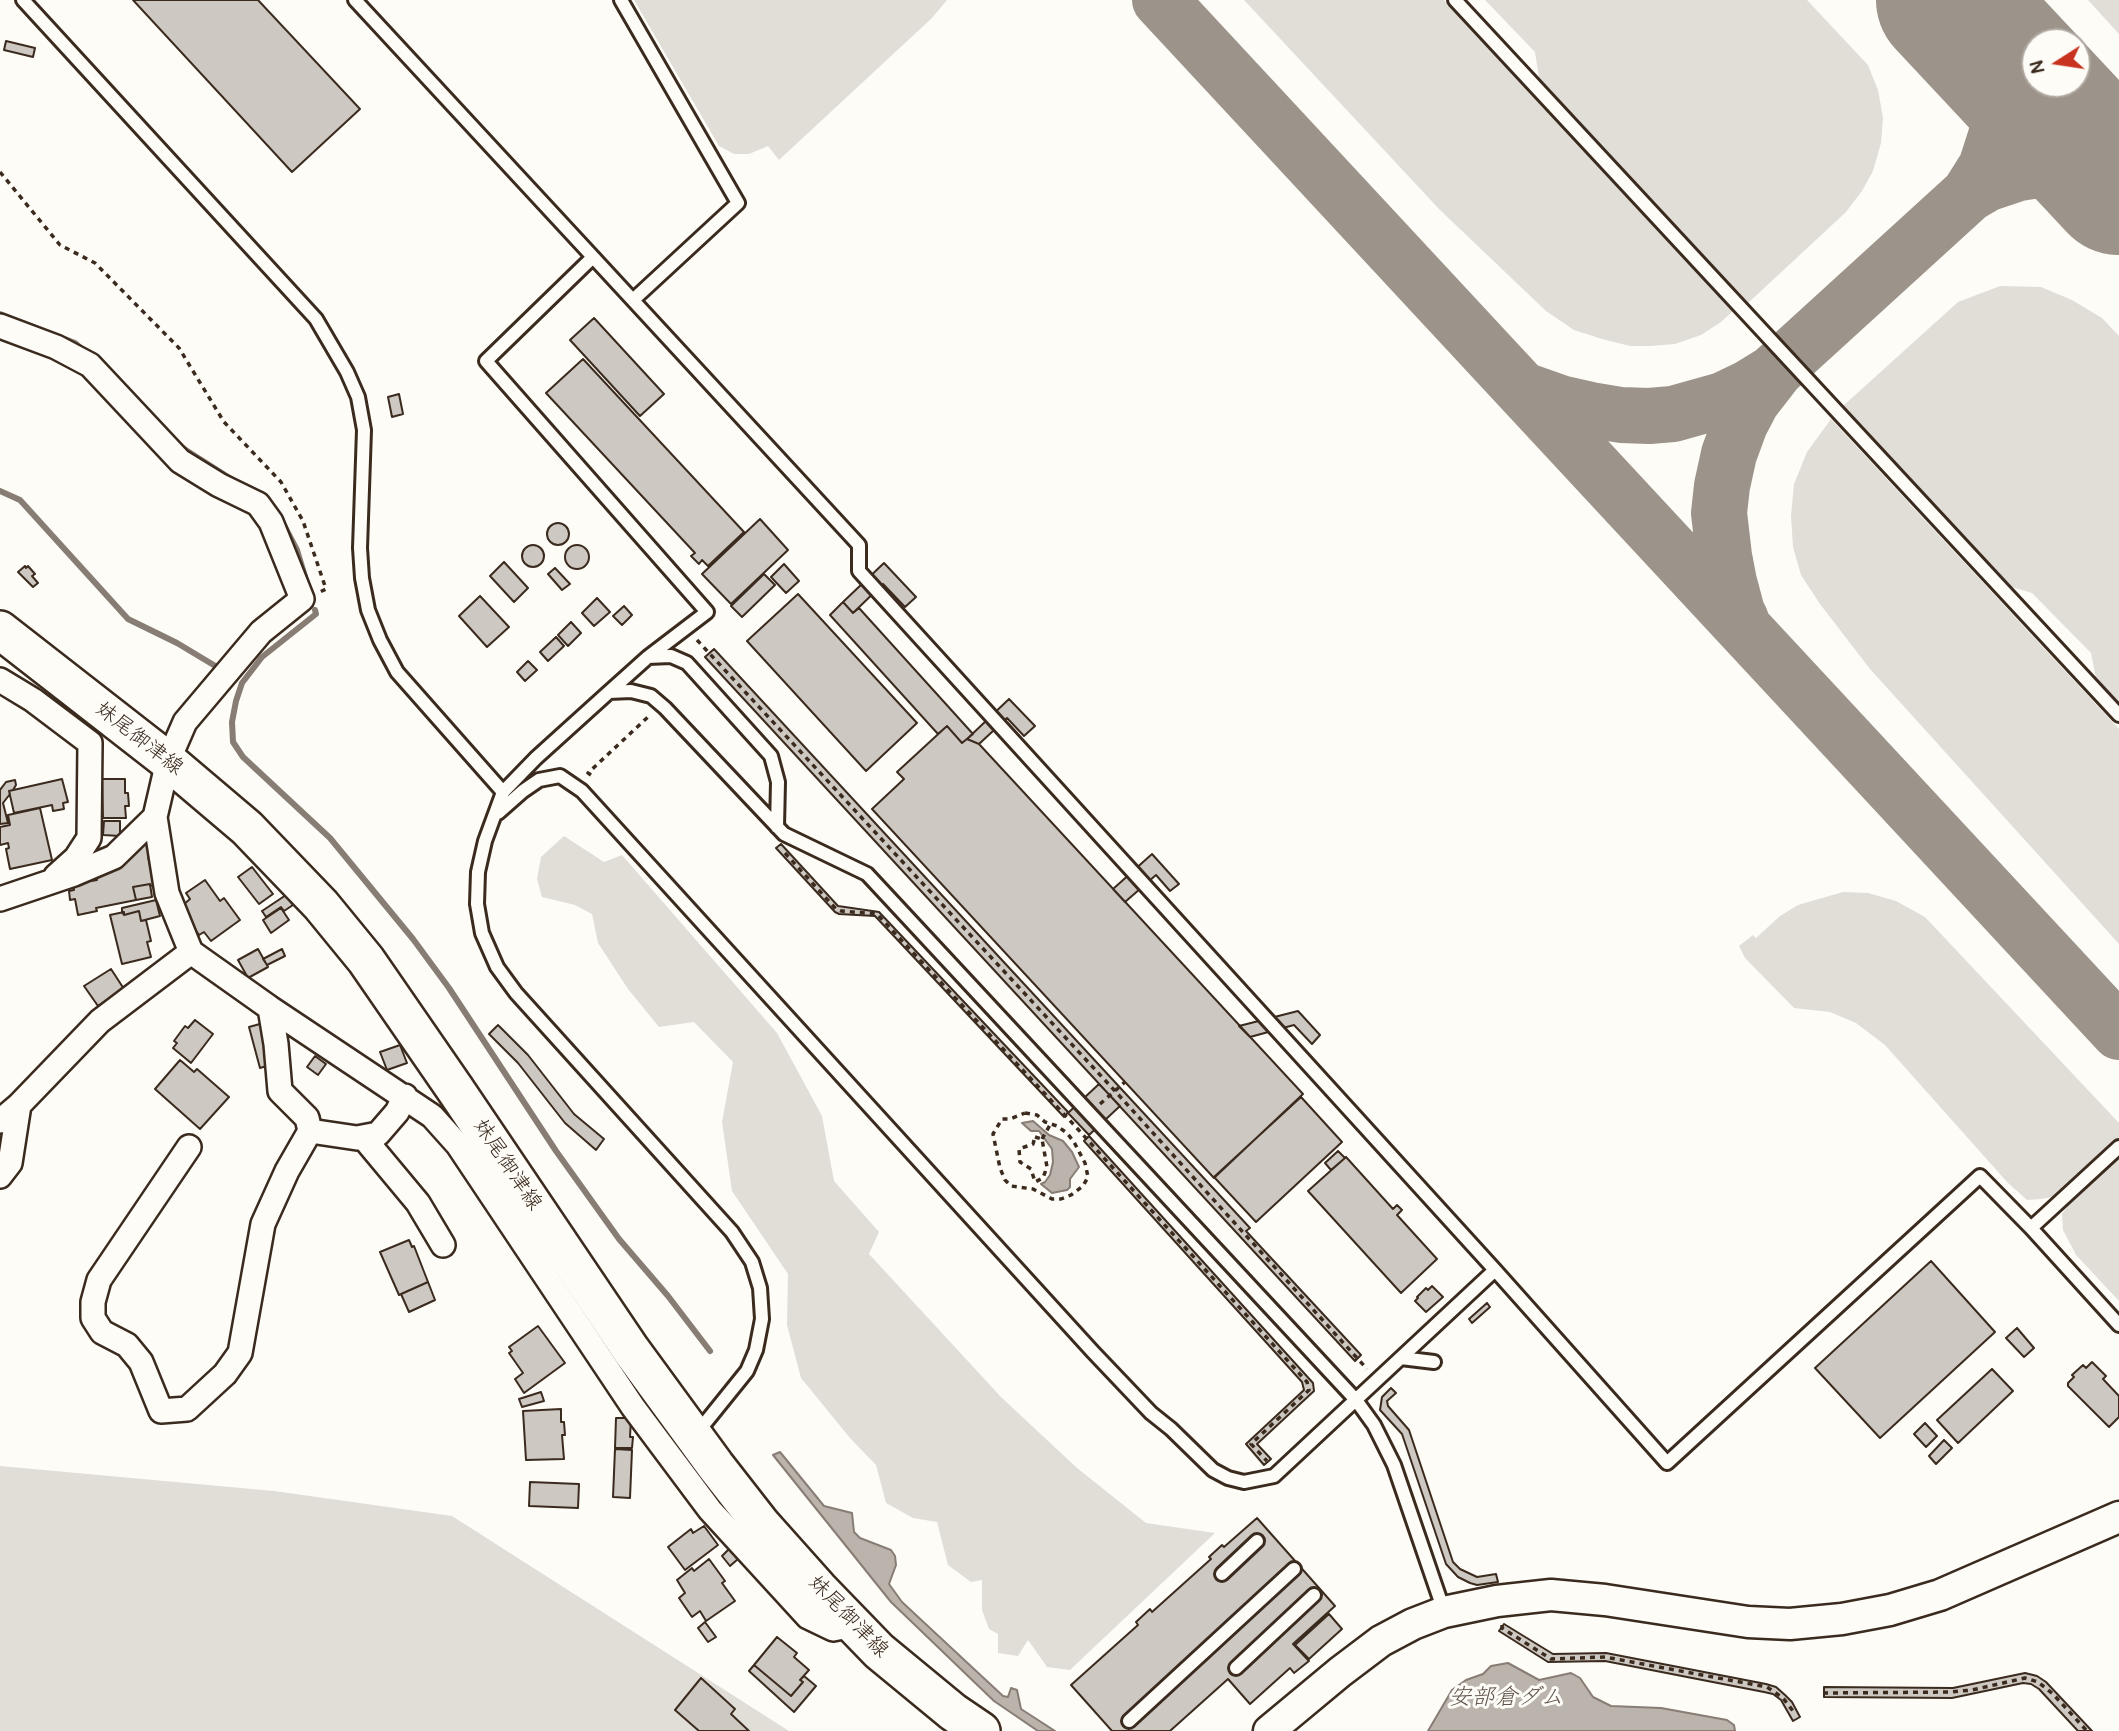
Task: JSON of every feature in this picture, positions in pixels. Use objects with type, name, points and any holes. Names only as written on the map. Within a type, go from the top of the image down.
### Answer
[{"type":"main road","name":"妹尾御津線","points":[[2,635],[168,761],[247,828],[321,905],[366,960],[631,1350],[682,1447],[761,1524],[890,1660],[953,1712],[981,1731]]},
{"type":"street","points":[[0,327],[56,347],[90,365],[180,461],[219,485],[258,504],[271,522],[302,599],[261,632],[185,722],[168,761],[155,817],[167,892],[191,952],[432,1116],[457,1145],[633,1407],[682,1447]]},
{"type":"street","points":[[0,680],[33,700],[90,743],[89,838],[76,858],[48,883]]},
{"type":"street","points":[[0,900],[114,857],[155,817]]},
{"type":"street","points":[[0,1121],[19,1105],[100,1021],[191,952]]},
{"type":"street","points":[[189,1147],[99,1280],[93,1302],[93,1318],[102,1332],[127,1345],[141,1362],[161,1411],[187,1409],[225,1374],[240,1353],[263,1224],[287,1171],[310,1131],[306,1118],[280,1091],[270,1008]]},
{"type":"street","points":[[310,1131],[363,1137],[379,1134],[397,1112],[405,1096]]},
{"type":"street","points":[[0,1176],[10,1163],[19,1105]]},
{"type":"street","points":[[363,1137],[418,1203],[443,1245]]},
{"type":"street","points":[[1269,1731],[1381,1641],[1444,1612],[1497,1601],[1550,1595],[1605,1600],[1748,1622],[1790,1624],[1842,1619],[1890,1610],[1940,1595],[2119,1517]]},
{"type":"lane","points":[[23,0],[316,320],[347,372],[358,397],[364,430],[360,548],[368,610],[397,672],[503,792]]},
{"type":"lane","points":[[355,0],[859,545],[859,571],[1667,1463],[1980,1175],[2119,1325]]},
{"type":"lane","points":[[621,0],[738,203],[633,300]]},
{"type":"lane","points":[[1455,0],[2119,715]]},
{"type":"lane","points":[[593,257],[486,361],[707,612],[648,657],[536,758],[503,792],[485,841],[478,872],[477,904],[482,933],[497,967],[516,993],[732,1232],[752,1262],[760,1288],[762,1320],[757,1350],[747,1371],[682,1447]]},
{"type":"lane","points":[[648,657],[671,656],[687,663],[771,756],[778,782],[777,827]]},
{"type":"lane","points":[[610,692],[631,691],[651,696],[777,827],[794,840],[855,867],[878,884],[1356,1401],[1374,1425],[1394,1465],[1444,1612]]},
{"type":"lane","points":[[495,815],[539,780],[560,776],[582,791],[1151,1413],[1213,1470],[1228,1478],[1244,1482],[1276,1474],[1495,1270]]},
{"type":"lane","points":[[2031,1228],[2119,1147]]},
{"type":"lane","points":[[1401,1358],[1434,1362]]},
{"type":"lane","points":[[1222,1574],[1257,1541]]},
{"type":"lane","points":[[1129,1721],[1294,1569]]},
{"type":"lane","points":[[1236,1668],[1314,1595]]},
{"type":"path","points":[[0,172],[60,245],[95,263],[179,348],[224,422],[281,482],[303,521],[326,589],[302,599]]},
{"type":"path","points":[[686,628],[1106,1081],[1370,1372]]},
{"type":"path","points":[[597,783],[588,773],[655,711]]},
{"type":"path","points":[[782,850],[836,909],[877,914],[1075,1126],[1307,1382],[1309,1390],[1251,1444],[1276,1474]]},
{"type":"path","points":[[1025,1113],[1037,1115],[1067,1133],[1085,1163],[1088,1177],[1083,1186],[1071,1195],[1052,1199],[1033,1189],[1011,1186],[1005,1180],[993,1134],[1002,1119],[1025,1113]]},
{"type":"path","points":[[1035,1182],[1043,1178],[1047,1167],[1042,1139],[1050,1125]]},
{"type":"path","points":[[1033,1189],[1035,1182],[1031,1169],[1020,1162],[1019,1149],[1033,1144],[1035,1137],[1042,1139]]},
{"type":"path","points":[[1500,1616],[1502,1628],[1551,1659],[1605,1657],[1766,1687],[1783,1698],[1793,1711]]},
{"type":"path","points":[[1823,1693],[1951,1692],[2025,1678],[2038,1682],[2053,1694],[2087,1731]]},
{"type":"shaded area","points":[[634,0],[947,0],[932,18],[779,160],[768,146],[749,154],[734,154],[719,146]]},
{"type":"shaded area","points":[[1244,0],[1444,0],[1733,311],[1701,335],[1675,344],[1630,346],[1574,330],[1546,311],[1440,210]]},
{"type":"shaded area","points":[[1485,0],[1807,0],[1868,65],[1878,90],[1883,118],[1881,143],[1873,171],[1846,212],[1747,304],[1539,78],[1535,52]]},
{"type":"shaded area","points":[[2088,0],[2119,0],[2119,34]]},
{"type":"shaded area","points":[[2000,286],[2041,287],[2072,300],[2102,318],[2119,336],[2119,703],[2096,678],[2091,653],[2032,593],[2012,587],[1843,406],[1958,302]]},
{"type":"shaded area","points":[[1831,419],[2119,729],[2119,944],[1870,669],[1801,575],[1793,547],[1791,516],[1794,484],[1807,452]]},
{"type":"shaded area","points":[[564,836],[604,862],[622,855],[777,1033],[822,1116],[834,1181],[879,1232],[869,1254],[1001,1397],[1077,1468],[1146,1523],[1215,1533],[1070,1670],[1047,1667],[1028,1640],[1018,1656],[998,1653],[998,1634],[989,1629],[982,1610],[982,1580],[971,1582],[948,1565],[937,1522],[913,1518],[886,1503],[876,1465],[801,1378],[787,1325],[788,1274],[732,1191],[722,1122],[733,1062],[694,1022],[659,1027],[628,989],[598,943],[592,914],[575,905],[542,897],[537,879],[541,857]]},
{"type":"shaded area","points":[[1843,892],[1868,893],[1896,901],[1925,917],[2119,1123],[2119,1138],[2058,1196],[2027,1200],[2007,1182],[1885,1045],[1856,1023],[1830,1012],[1794,1008],[1745,958],[1739,946],[1753,935],[1756,938],[1780,916],[1798,905]]},
{"type":"shaded area","points":[[2119,1158],[2119,1301],[2076,1255],[2063,1230],[2062,1214],[2071,1202]]},
{"type":"shaded area","points":[[0,1466],[274,1491],[452,1516],[789,1731],[0,1731]]},
{"type":"water","points":[[1033,1121],[1049,1135],[1063,1141],[1072,1152],[1079,1167],[1070,1179],[1070,1187],[1067,1190],[1052,1193],[1041,1184],[1050,1175],[1052,1149],[1039,1131],[1031,1131],[1022,1123]]},
{"type":"water","points":[[780,1452],[824,1506],[852,1513],[854,1532],[860,1538],[891,1550],[896,1565],[889,1584],[902,1602],[1003,1696],[1008,1697],[1011,1688],[1017,1690],[1021,1709],[1055,1731],[1038,1731],[994,1701],[891,1602],[773,1455]]},
{"type":"water","name":"安部倉ダム","points":[[1508,1663],[1539,1680],[1571,1673],[1580,1678],[1593,1697],[1611,1706],[1661,1708],[1727,1720],[1734,1725],[1735,1731],[1428,1731],[1452,1690],[1466,1680],[1483,1674],[1491,1666]]},
{"type":"building","points":[[133,0],[258,0],[360,109],[292,172]]},
{"type":"building","points":[[6,41],[35,48],[33,57],[4,50]]},
{"type":"building","points":[[594,318],[664,394],[640,416],[570,340]]},
{"type":"building","points":[[583,359],[744,532],[708,566],[702,560],[699,564],[691,556],[695,553],[546,393]]},
{"type":"building","points":[[399,394],[403,414],[392,417],[388,397]]},
{"type":"building","points":[[760,519],[788,550],[731,604],[702,574]]},
{"type":"building","points":[[554,523],[562,523],[569,530],[569,538],[562,545],[554,545],[547,538],[547,530]]},
{"type":"building","points":[[533,545],[541,548],[544,556],[541,564],[533,567],[525,564],[522,556],[525,548]]},
{"type":"building","points":[[577,545],[588,552],[589,557],[582,568],[577,569],[566,562],[565,557],[572,546]]},
{"type":"building","points":[[504,562],[528,588],[514,602],[490,576]]},
{"type":"building","points":[[884,563],[916,597],[905,607],[883,584],[853,613],[843,602]]},
{"type":"building","points":[[784,564],[799,581],[786,593],[771,577]]},
{"type":"building","points":[[25,566],[35,574],[32,576],[38,583],[33,587],[18,572]]},
{"type":"building","points":[[555,568],[570,584],[562,590],[548,574]]},
{"type":"building","points":[[764,574],[775,585],[742,617],[731,606]]},
{"type":"building","points":[[798,594],[917,723],[866,771],[747,641]]},
{"type":"building","points":[[480,596],[509,627],[487,647],[459,616]]},
{"type":"building","points":[[597,598],[610,612],[594,626],[582,613]]},
{"type":"building","points":[[843,602],[853,613],[859,608],[973,734],[962,743],[947,726],[938,734],[830,615]]},
{"type":"building","points":[[624,606],[632,615],[622,625],[613,616]]},
{"type":"building","points":[[571,622],[581,633],[568,646],[558,635]]},
{"type":"building","points":[[556,637],[564,646],[548,661],[540,652]]},
{"type":"building","points":[[714,649],[1250,1228],[1246,1231],[1361,1355],[1355,1361],[705,657]]},
{"type":"building","points":[[528,661],[537,670],[525,681],[517,672]]},
{"type":"building","points":[[1009,699],[1035,726],[1024,736],[1007,718],[979,744],[967,739]]},
{"type":"building","points":[[947,726],[962,743],[967,739],[979,744],[1303,1094],[1214,1178],[872,809],[904,779],[897,772]]},
{"type":"building","points":[[62,779],[68,802],[63,803],[64,809],[53,811],[52,805],[14,813],[9,791]]},
{"type":"building","points":[[102,779],[125,779],[129,806],[125,806],[126,818],[103,818]]},
{"type":"building","points":[[15,780],[16,785],[9,791],[10,794],[3,803],[8,823],[0,824],[0,790],[6,782]]},
{"type":"building","points":[[40,808],[52,860],[10,869],[6,849],[9,848],[8,843],[0,845],[0,827],[10,825],[8,815]]},
{"type":"building","points":[[104,821],[120,821],[120,836],[103,835]]},
{"type":"building","points":[[149,839],[153,855],[148,856],[154,885],[133,887],[136,900],[96,908],[97,911],[78,915],[75,899],[70,900],[69,891],[74,890],[72,880],[90,876],[91,881],[97,880],[96,874],[138,851],[138,847]]},
{"type":"building","points":[[781,844],[838,906],[879,912],[1068,1112],[1064,1117],[875,916],[835,912],[776,848]]},
{"type":"building","points":[[1152,854],[1179,884],[1170,891],[1156,875],[1125,902],[1113,889]]},
{"type":"building","points":[[252,867],[273,894],[259,904],[238,877]]},
{"type":"building","points":[[205,880],[220,901],[224,898],[240,920],[211,941],[204,932],[199,935],[184,914],[188,911],[183,905],[190,899],[186,893]]},
{"type":"building","points":[[150,884],[152,897],[136,900],[133,887]]},
{"type":"building","points":[[286,895],[293,905],[284,911],[281,907],[266,917],[262,911]]},
{"type":"building","points":[[156,900],[160,916],[141,921],[139,911],[124,915],[122,912],[122,908]]},
{"type":"building","points":[[281,908],[289,920],[271,933],[263,920]]},
{"type":"building","points":[[139,911],[141,921],[146,920],[151,941],[147,942],[151,957],[122,964],[110,915]]},
{"type":"building","points":[[258,949],[268,967],[248,978],[238,960]]},
{"type":"building","points":[[282,949],[285,956],[267,965],[263,959]]},
{"type":"building","points":[[111,969],[124,989],[98,1006],[84,986]]},
{"type":"building","points":[[1298,1011],[1320,1035],[1312,1044],[1294,1025],[1250,1037],[1239,1026]]},
{"type":"building","points":[[195,1020],[213,1034],[191,1063],[173,1048],[177,1043],[174,1041],[185,1026],[188,1028]]},
{"type":"building","points":[[267,1022],[273,1064],[260,1068],[249,1027]]},
{"type":"building","points":[[498,1025],[528,1055],[574,1114],[604,1139],[596,1150],[565,1123],[518,1063],[489,1034]]},
{"type":"building","points":[[400,1045],[407,1063],[387,1070],[380,1052]]},
{"type":"building","points":[[315,1056],[326,1064],[318,1075],[307,1067]]},
{"type":"building","points":[[180,1060],[194,1072],[197,1069],[229,1097],[200,1129],[155,1089]]},
{"type":"building","points":[[1099,1084],[1120,1106],[1089,1135],[1068,1113]]},
{"type":"building","points":[[1301,1097],[1342,1142],[1256,1222],[1214,1177]]},
{"type":"building","points":[[1089,1136],[1313,1383],[1314,1391],[1257,1444],[1271,1459],[1264,1465],[1246,1444],[1304,1390],[1302,1382],[1084,1141]]},
{"type":"building","points":[[1338,1151],[1345,1158],[1331,1170],[1325,1163]]},
{"type":"building","points":[[1346,1157],[1393,1209],[1397,1205],[1402,1210],[1397,1215],[1437,1259],[1401,1293],[1308,1191]]},
{"type":"building","points":[[409,1240],[428,1282],[399,1295],[380,1252]]},
{"type":"building","points":[[1931,1261],[1995,1332],[1880,1438],[1815,1368]]},
{"type":"building","points":[[428,1282],[435,1300],[409,1312],[401,1294]]},
{"type":"building","points":[[1432,1286],[1443,1297],[1426,1312],[1415,1301],[1426,1288],[1428,1290]]},
{"type":"building","points":[[1487,1303],[1490,1307],[1472,1323],[1469,1319]]},
{"type":"building","points":[[538,1326],[565,1363],[524,1393],[515,1379],[523,1373],[509,1353],[512,1351],[509,1347]]},
{"type":"building","points":[[2017,1328],[2034,1348],[2024,1357],[2006,1338]]},
{"type":"building","points":[[2092,1362],[2106,1376],[2103,1379],[2119,1396],[2119,1417],[2109,1427],[2068,1386],[2074,1377],[2072,1375],[2083,1365],[2086,1368]]},
{"type":"building","points":[[1992,1369],[2013,1391],[1958,1443],[1937,1420]]},
{"type":"building","points":[[1391,1388],[1396,1393],[1387,1401],[1388,1406],[1409,1430],[1453,1562],[1460,1569],[1477,1577],[1496,1574],[1498,1582],[1477,1585],[1470,1583],[1458,1577],[1446,1564],[1402,1434],[1380,1410],[1382,1397]]},
{"type":"building","points":[[541,1392],[544,1401],[522,1407],[519,1399]]},
{"type":"building","points":[[561,1409],[565,1435],[562,1435],[564,1459],[526,1460],[523,1411]]},
{"type":"building","points":[[616,1418],[631,1418],[632,1448],[615,1448]]},
{"type":"building","points":[[1925,1423],[1937,1436],[1926,1447],[1914,1434]]},
{"type":"building","points":[[1944,1440],[1952,1448],[1936,1464],[1929,1456]]},
{"type":"building","points":[[615,1449],[632,1450],[630,1498],[613,1497]]},
{"type":"building","points":[[530,1482],[579,1484],[578,1508],[529,1506]]},
{"type":"building","points":[[1257,1518],[1335,1606],[1293,1644],[1309,1661],[1294,1673],[1290,1668],[1250,1704],[1228,1679],[1170,1731],[1112,1731],[1071,1685],[1138,1625],[1136,1622],[1150,1609],[1152,1612],[1211,1559],[1209,1557],[1222,1545],[1224,1547]]},
{"type":"building","points":[[704,1526],[718,1545],[685,1570],[668,1547],[691,1529],[693,1533]]},
{"type":"building","points":[[729,1549],[738,1559],[730,1566],[722,1556]]},
{"type":"building","points":[[709,1559],[735,1601],[706,1621],[700,1611],[692,1617],[679,1598],[685,1593],[677,1580]]},
{"type":"building","points":[[1329,1614],[1342,1629],[1309,1659],[1295,1645]]},
{"type":"building","points":[[705,1622],[716,1637],[708,1642],[698,1628]]},
{"type":"building","points":[[1504,1624],[1553,1654],[1606,1653],[1776,1687],[1792,1702],[1800,1717],[1793,1721],[1781,1700],[1764,1692],[1605,1661],[1548,1662],[1499,1631]]},
{"type":"building","points":[[777,1637],[797,1653],[794,1657],[809,1670],[791,1696],[754,1665]]},
{"type":"building","points":[[754,1665],[791,1696],[803,1682],[800,1680],[804,1676],[816,1686],[794,1712],[749,1671]]},
{"type":"building","points":[[2025,1673],[2046,1682],[2092,1731],[2078,1731],[2039,1689],[2031,1684],[2023,1683],[1952,1698],[1824,1697],[1824,1687],[1953,1688]]},
{"type":"building","points":[[701,1678],[735,1709],[731,1714],[749,1731],[699,1731],[675,1710]]},
{"type":"waterway","points":[[0,314],[75,343],[84,351]]},
{"type":"waterway","points":[[181,447],[231,479]]},
{"type":"waterway","points":[[0,491],[20,500],[128,619],[177,643],[217,667]]},
{"type":"waterway","points":[[278,514],[297,550],[307,583]]},
{"type":"waterway","points":[[315,610],[316,614],[262,657],[242,683],[232,722],[233,742],[243,757],[330,838],[413,939],[449,988],[556,1151],[619,1239],[710,1351]]},
{"type":"taxiway","points":[[1160,0],[2119,1032]]},
{"type":"taxiway","points":[[1969,194],[1986,167],[1999,118],[1999,97],[1992,62],[1975,31]]},
{"type":"taxiway","points":[[1741,620],[1724,556],[1719,513],[1722,486],[1729,454],[1740,424],[1752,401],[1776,370],[1969,194],[1986,184],[2019,173],[2038,170],[2062,171],[2104,183],[2119,193]]},
{"type":"taxiway","points":[[1523,390],[1591,410],[1649,416],[1673,414],[1723,400],[1774,372]]},
{"type":"runway","points":[[1947,0],[2119,184]]}]
